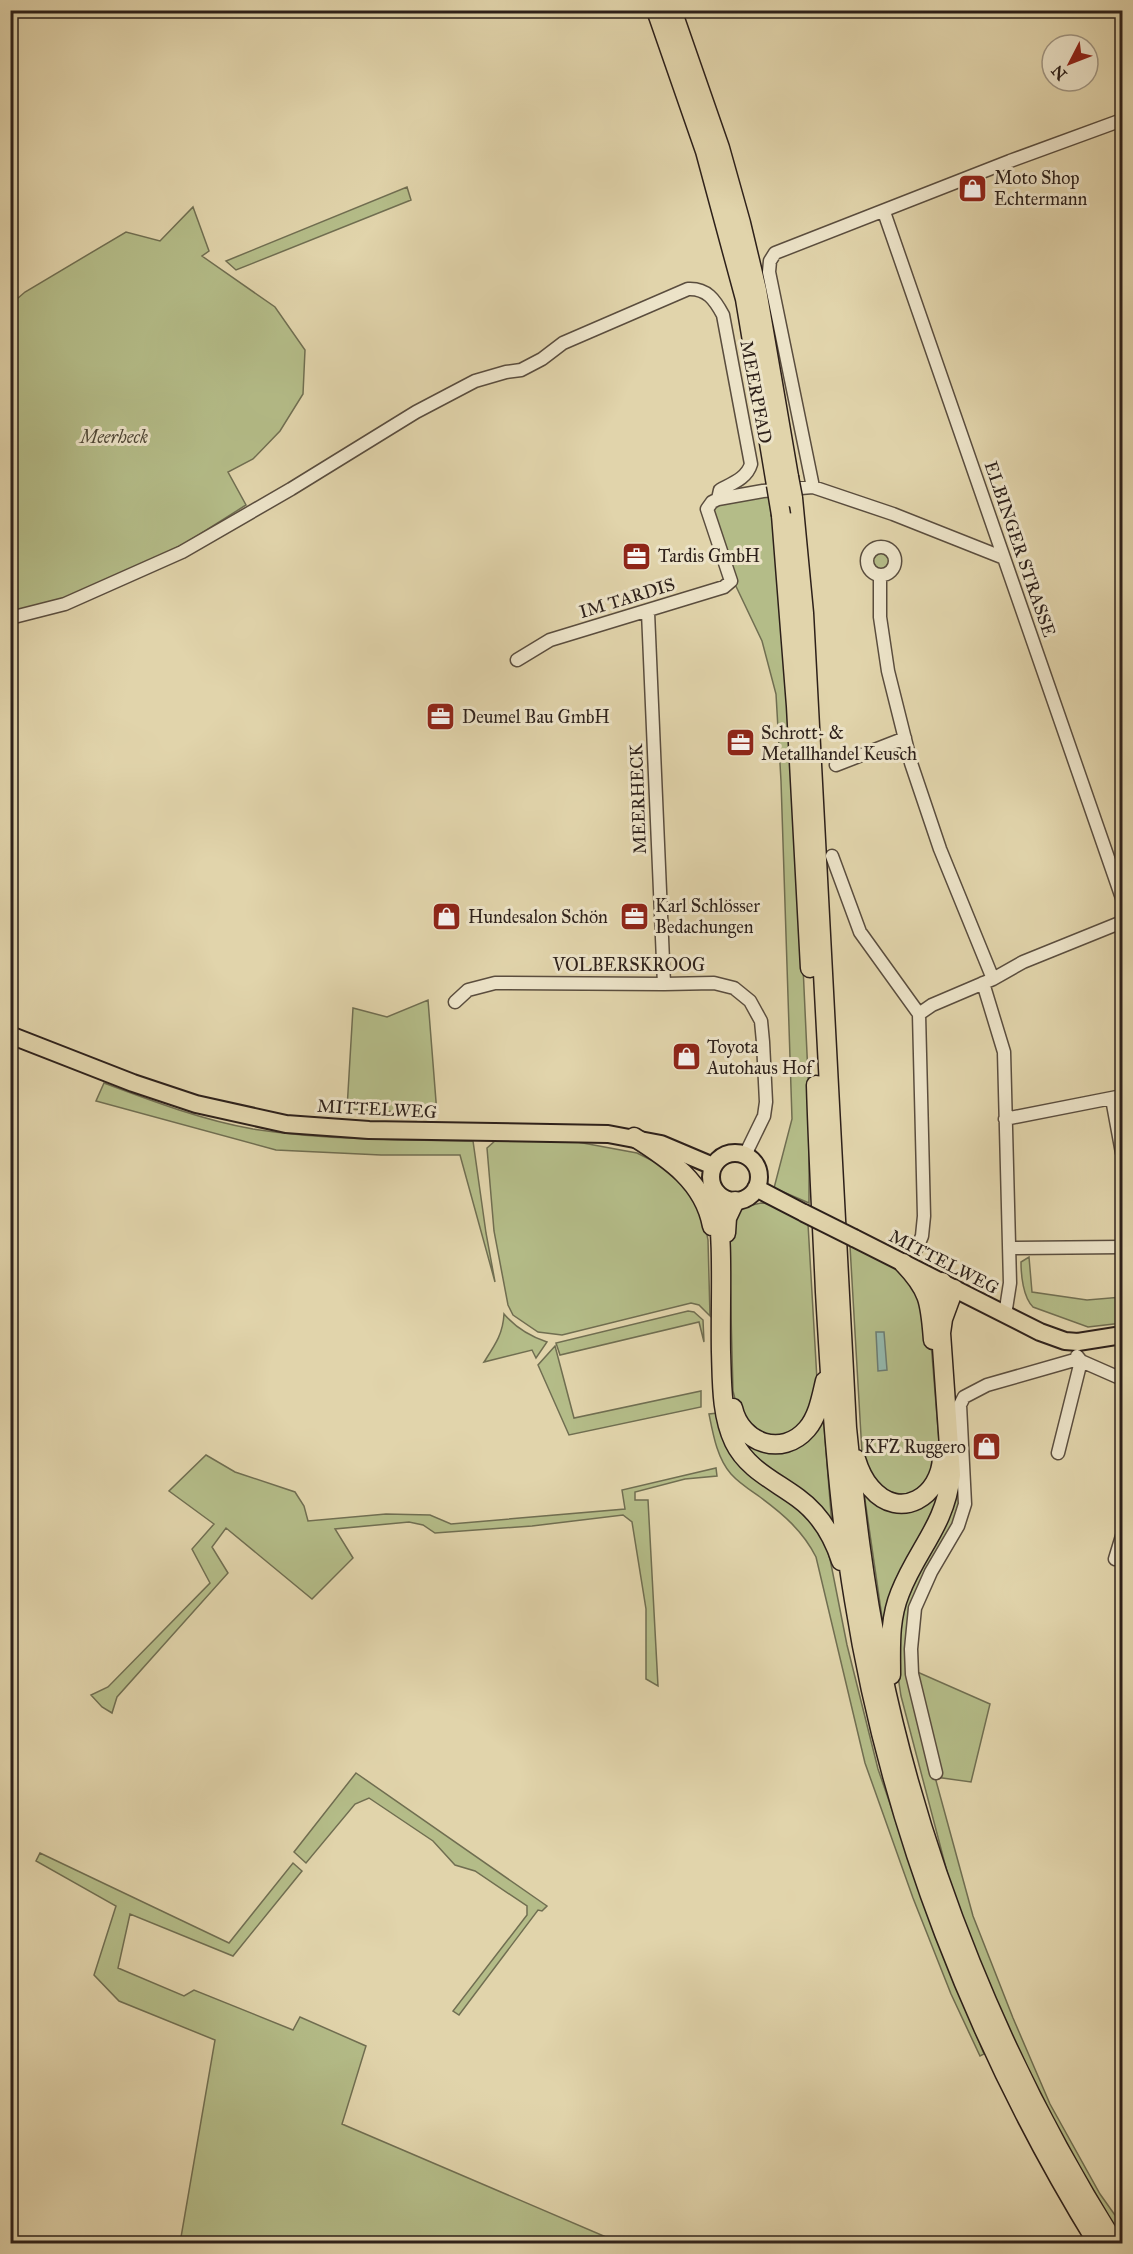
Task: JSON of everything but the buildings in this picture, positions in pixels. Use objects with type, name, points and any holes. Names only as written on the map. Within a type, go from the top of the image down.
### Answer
[{"type":"highway","points":[[656,10],[705,151],[742,288],[783,481],[793,498],[805,625],[847,1428],[866,1586],[891,1713],[928,1842],[954,1920],[975,1972],[1016,2066],[1041,2115],[1091,2206],[1115,2244]]},
{"type":"highway","points":[[672,10],[720,148],[757,290],[783,481],[780,515],[788,595],[799,765],[829,1359],[837,1472],[854,1602],[866,1665],[893,1777],[943,1932],[980,2019],[1024,2112],[1098,2244]]},
{"type":"highway","points":[[634,1137],[676,1166],[694,1184],[708,1213],[720,1263]]},
{"type":"highway","points":[[716,1192],[722,1384],[731,1434],[739,1451],[752,1465],[798,1498],[821,1521],[837,1549],[854,1602]]},
{"type":"highway","points":[[735,1201],[726,1225],[728,1374],[734,1414],[744,1431],[759,1442],[774,1445],[789,1442],[802,1434],[817,1413],[829,1359]]},
{"type":"highway","points":[[847,1428],[864,1479],[881,1497],[891,1502],[909,1503],[918,1500],[934,1487],[941,1472],[943,1459],[930,1307],[923,1287],[903,1263]]},
{"type":"highway","points":[[930,1307],[933,1295],[948,1286]]},
{"type":"highway","points":[[891,1713],[890,1632],[892,1620],[900,1593],[940,1520],[950,1488],[941,1332],[948,1286]]},
{"type":"main road","name":"MITTELWEG","points":[[10,1035],[133,1083],[196,1104],[286,1124],[369,1130],[608,1134],[634,1137],[682,1151],[713,1166]]},
{"type":"main road","points":[[729,1154],[745,1155],[757,1169],[759,1179],[756,1188],[747,1197],[735,1201],[725,1199],[716,1192],[711,1179],[713,1166],[720,1158],[729,1154]]},
{"type":"main road","name":"MITTELWEG","points":[[756,1188],[1040,1332],[1073,1342],[1122,1335]]},
{"type":"street","name":"MEERPFAD","points":[[813,487],[769,272],[770,261],[776,253],[1010,161],[1122,120]]},
{"type":"street","name":"ELBINGER STRASSE","points":[[884,212],[1122,898]]},
{"type":"street","name":"MEERPFAD","points":[[10,618],[65,604],[182,552],[291,489],[416,412],[475,381],[521,370],[542,360],[563,343],[688,289],[705,292],[714,298],[723,315],[752,464],[744,476],[720,490],[718,499]]},
{"type":"street","points":[[718,499],[763,490],[813,487],[893,514],[1004,558]]},
{"type":"street","name":"IM TARDIS","points":[[517,660],[550,640],[724,587],[730,581],[707,509],[712,502],[718,499]]},
{"type":"street","points":[[880,575],[880,616],[888,671],[905,738],[940,849],[988,981],[1004,1052],[1010,1282],[1005,1315]]},
{"type":"street","name":"MEERHECK","points":[[648,612],[663,984]]},
{"type":"street","points":[[836,765],[905,738]]},
{"type":"street","points":[[832,856],[860,932],[919,1014],[924,1216],[922,1236],[917,1248]]},
{"type":"street","points":[[919,1014],[932,1005],[988,981],[1023,962],[1122,922]]},
{"type":"street","name":"VOLBERSKROOG","points":[[455,1002],[468,990],[495,982],[714,983],[734,988],[750,1001],[761,1021],[766,1102],[764,1116],[745,1155]]},
{"type":"street","points":[[1005,1119],[1117,1098],[1122,1153]]},
{"type":"street","points":[[1009,1248],[1122,1247]]},
{"type":"street","points":[[1058,1453],[1079,1360],[1073,1342]]},
{"type":"street","points":[[936,1773],[912,1674],[911,1649],[915,1608],[931,1572],[958,1526],[965,1504],[960,1405],[964,1397],[987,1385],[1079,1360],[1122,1379]]},
{"type":"street","points":[[1115,1559],[1122,1536]]},
{"type":"green space","points":[[407,187],[411,200],[236,270],[226,261]]},
{"type":"green space","name":"Meerheck","points":[[193,207],[209,251],[202,256],[275,307],[305,350],[303,394],[280,431],[253,459],[228,472],[246,505],[186,543],[119,575],[53,604],[10,614],[10,305],[25,292],[126,232],[160,241]]},
{"type":"green space","points":[[771,495],[791,705],[809,1097],[809,1203],[774,1188],[792,1119],[776,694],[762,641],[733,580],[711,513],[719,502]]},
{"type":"green space","points":[[877,552],[885,552],[890,557],[888,568],[877,570],[872,565],[872,557]]},
{"type":"green space","points":[[428,1000],[437,1114],[347,1109],[353,1008],[387,1017]]},
{"type":"green space","points":[[104,1083],[196,1115],[253,1129],[280,1133],[390,1140],[473,1141],[495,1282],[460,1155],[381,1155],[276,1150],[96,1101]]},
{"type":"green space","points":[[496,1140],[572,1141],[637,1153],[669,1169],[690,1192],[705,1224],[708,1240],[710,1316],[699,1305],[691,1303],[562,1335],[538,1332],[513,1315],[508,1305],[494,1231],[487,1148]]},
{"type":"green space","points":[[761,1203],[771,1204],[808,1224],[817,1380],[814,1402],[803,1424],[777,1439],[751,1430],[736,1403],[733,1391],[729,1237],[739,1208]]},
{"type":"green space","points":[[850,1246],[886,1262],[911,1279],[929,1318],[940,1454],[934,1476],[912,1495],[891,1492],[878,1485],[869,1473],[862,1453]]},
{"type":"green space","points":[[1029,1257],[1032,1292],[1087,1300],[1122,1297],[1122,1323],[1088,1327],[1033,1307],[1025,1292],[1021,1273],[1021,1262]]},
{"type":"green space","points":[[688,1311],[694,1312],[703,1320],[704,1342],[699,1322],[560,1355],[556,1343]]},
{"type":"green space","points":[[504,1314],[523,1331],[547,1342],[536,1358],[532,1350],[484,1362],[500,1333]]},
{"type":"green space","points":[[555,1346],[574,1418],[701,1391],[701,1407],[569,1435],[538,1365]]},
{"type":"green space","points":[[718,1413],[813,1524],[825,1542],[847,1645],[878,1769],[935,1934],[984,2054],[980,2056],[951,1994],[913,1898],[865,1763],[816,1557],[792,1524],[726,1468],[716,1446],[709,1414]]},
{"type":"green space","points":[[823,1413],[832,1526],[763,1467],[740,1440],[746,1440],[766,1450]]},
{"type":"green space","points":[[961,1414],[969,1496],[917,1607],[915,1671],[990,1704],[971,1782],[935,1777],[973,1916],[1013,2018],[1050,2104],[1100,2194],[1122,2225],[1122,2240],[1077,2169],[995,2005],[951,1887],[901,1696],[896,1663],[897,1625],[921,1563]]},
{"type":"green space","points":[[206,1455],[235,1472],[295,1492],[304,1506],[308,1521],[386,1514],[430,1515],[451,1524],[625,1509],[622,1490],[716,1468],[717,1476],[685,1479],[635,1492],[635,1500],[648,1500],[658,1686],[646,1679],[646,1609],[632,1522],[623,1515],[532,1526],[435,1533],[423,1525],[409,1522],[335,1529],[353,1558],[312,1599],[226,1528],[212,1547],[228,1573],[117,1697],[112,1713],[102,1707],[91,1695],[108,1687],[210,1583],[192,1549],[214,1524],[169,1491]]},
{"type":"green space","points":[[944,1483],[884,1631],[863,1486],[885,1504]]},
{"type":"green space","points":[[356,1773],[547,1906],[542,1911],[538,1910],[459,2015],[453,2011],[527,1915],[527,1906],[475,1871],[455,1865],[433,1841],[369,1798],[355,1804],[306,1863],[294,1852]]},
{"type":"green space","points":[[40,1853],[229,1943],[293,1863],[302,1871],[233,1956],[130,1914],[118,1968],[184,1996],[194,1990],[293,2030],[300,2017],[366,2046],[342,2124],[620,2243],[180,2243],[215,2040],[119,2001],[94,1975],[116,1906],[36,1861]]},
{"type":"water","points":[[876,1332],[884,1332],[887,1370],[878,1371]]},
{"type":"place","name":"Moto Shop Echtermann","points":[[973,188]]},
{"type":"place","name":"Tardis GmbH","points":[[637,556]]},
{"type":"place","name":"Deumel Bau GmbH","points":[[441,717]]},
{"type":"place","name":"Schrott- & Metallhandel Keusch","points":[[740,743]]},
{"type":"place","name":"Karl Schlösser Bedachungen","points":[[634,916]]},
{"type":"place","name":"Hundesalon Schön","points":[[447,917]]},
{"type":"place","name":"Toyota Autohaus Hof","points":[[686,1057]]},
{"type":"place","name":"KFZ Ruggero","points":[[987,1447]]}]
